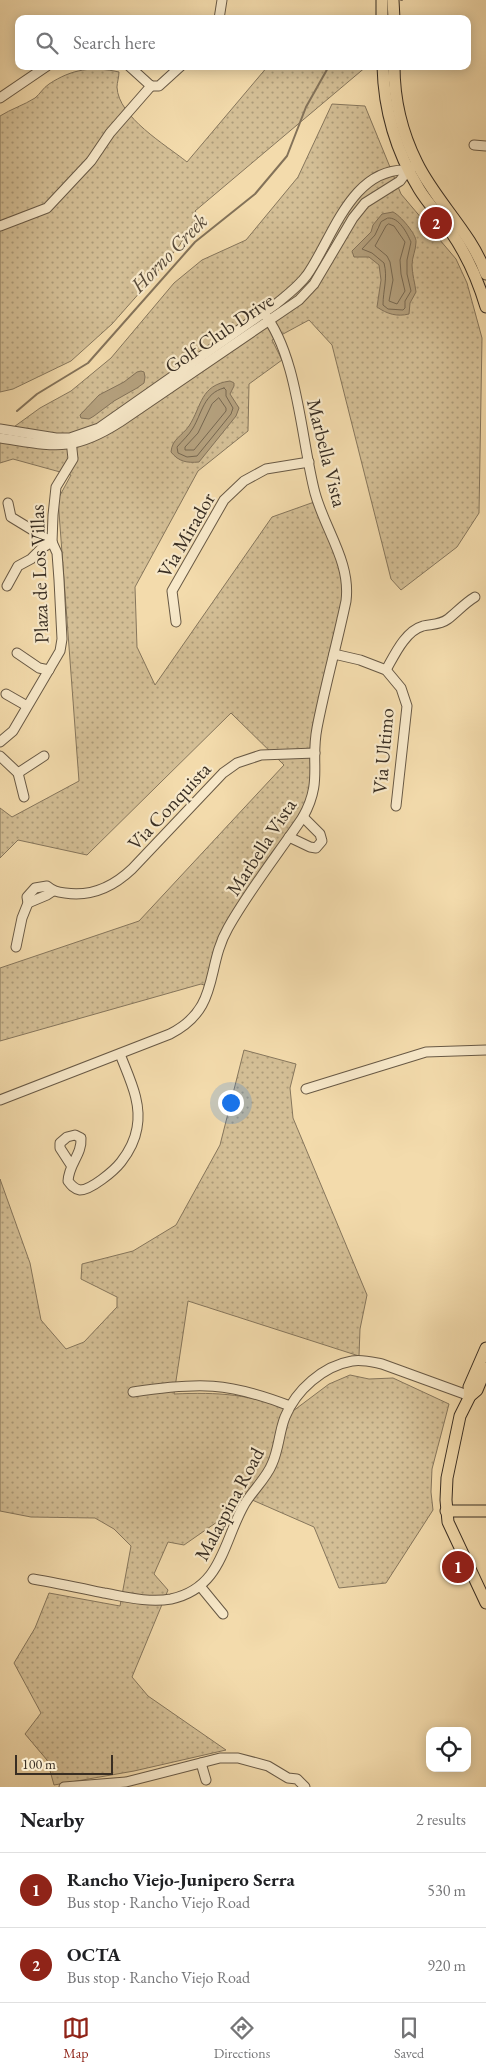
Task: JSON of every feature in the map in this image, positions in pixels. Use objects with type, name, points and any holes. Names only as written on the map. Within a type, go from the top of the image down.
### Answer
[{"type":"main road","points":[[382,0],[382,15]]},
{"type":"main road","points":[[394,0],[394,15]]},
{"type":"main road","points":[[383,70],[389,119],[413,167],[459,223],[486,274]]},
{"type":"main road","points":[[394,70],[397,103],[420,190],[462,249],[476,276],[486,307]]},
{"type":"main road","points":[[470,1396],[469,1387],[486,1348]]},
{"type":"main road","points":[[486,1368],[477,1390],[470,1396],[460,1416],[447,1478],[446,1511],[453,1532],[486,1603]]},
{"type":"main road","points":[[446,1511],[486,1511]]},
{"type":"street","points":[[220,15],[222,0]]},
{"type":"street","points":[[0,98],[41,70]]},
{"type":"street","points":[[133,70],[151,86],[159,86],[177,70]]},
{"type":"street","points":[[0,226],[47,208],[91,161],[114,128],[151,86]]},
{"type":"street","points":[[474,145],[486,146]]},
{"type":"street","name":"Golf Club Drive","points":[[0,430],[71,441],[99,428],[264,312],[297,286],[307,274],[343,212],[363,188],[395,169],[413,167]]},
{"type":"street","name":"Golf Club Drive","points":[[0,438],[44,444],[99,435],[299,300],[314,284],[353,218],[365,203],[400,181],[413,167]]},
{"type":"street","name":"Marbella Vista","points":[[0,1100],[176,1031],[197,1012],[208,993],[228,928],[303,817],[312,800],[315,787],[317,730],[346,602],[347,580],[343,563],[318,501],[283,346],[264,312]]},
{"type":"street","name":"Plaza de Los Villas","points":[[0,742],[13,731],[59,655],[62,639],[57,553],[52,542],[54,492],[58,482],[73,459],[71,441]]},
{"type":"street","name":"Via Mirador","points":[[176,622],[172,591],[224,500],[244,481],[266,469],[309,462]]},
{"type":"street","points":[[7,586],[18,566],[31,559],[42,548],[52,542],[11,517],[8,503]]},
{"type":"street","points":[[334,654],[360,660],[386,670],[406,638],[416,629],[448,620],[465,603],[476,597]]},
{"type":"street","points":[[17,653],[39,668],[49,670]]},
{"type":"street","name":"Via Ultimo","points":[[386,670],[401,688],[407,706],[396,806]]},
{"type":"street","points":[[6,694],[28,706]]},
{"type":"street","name":"Via Conquista","points":[[16,947],[22,918],[28,903],[53,891],[71,894],[90,894],[121,880],[223,773],[237,763],[261,755],[315,753]]},
{"type":"street","points":[[0,756],[18,772],[24,797]]},
{"type":"street","points":[[18,772],[44,756]]},
{"type":"street","points":[[289,837],[310,848],[316,848],[322,841],[320,834],[303,817]]},
{"type":"street","points":[[306,1088],[426,1052],[486,1050]]},
{"type":"street","points":[[70,1165],[68,1181],[72,1187],[79,1190],[85,1188],[112,1172],[132,1143],[137,1128],[138,1106],[120,1054]]},
{"type":"street","name":"Malaspina Road","points":[[33,1579],[136,1599],[157,1600],[185,1594],[200,1586],[214,1572],[224,1555],[243,1507],[271,1467],[278,1450],[284,1418],[290,1406],[306,1385],[328,1370],[353,1361],[368,1361],[382,1364],[470,1396]]},
{"type":"street","points":[[134,1392],[177,1385],[208,1384],[238,1388],[290,1406]]},
{"type":"street","points":[[200,1586],[222,1614]]},
{"type":"street","points":[[64,1787],[126,1782],[220,1758],[238,1758],[268,1766],[290,1782],[297,1779],[305,1787]]},
{"type":"street","points":[[201,1763],[206,1780]]},
{"type":"shaded area","points":[[82,70],[109,70],[119,72],[117,87],[119,98],[125,109],[144,129],[187,162],[265,70],[362,70],[195,211],[198,216],[179,246],[112,324],[71,361],[13,389],[0,392],[0,116],[35,98],[49,84],[74,72]]},
{"type":"shaded area","points":[[332,104],[365,106],[401,194],[456,259],[467,283],[482,338],[479,513],[457,547],[401,590],[391,579],[332,345],[309,320],[272,340],[282,360],[249,384],[248,431],[198,471],[135,587],[137,647],[155,685],[272,517],[317,501],[347,580],[317,730],[312,800],[228,928],[210,987],[201,984],[0,1041],[0,968],[139,921],[284,765],[231,713],[87,855],[18,840],[0,858],[0,808],[12,817],[79,781],[58,499],[71,475],[13,459],[0,463],[0,437],[40,408],[71,391],[111,358],[174,283],[202,260],[246,240],[298,177]]},
{"type":"shaded area","points":[[244,1050],[296,1064],[290,1088],[293,1118],[367,1295],[360,1329],[359,1356],[188,1301],[174,1394],[205,1393],[234,1395],[278,1405],[293,1411],[329,1384],[350,1375],[369,1379],[393,1378],[449,1404],[432,1469],[431,1492],[433,1510],[386,1583],[339,1588],[314,1527],[250,1499],[184,1545],[168,1542],[154,1574],[168,1590],[132,1677],[148,1696],[226,1750],[134,1771],[54,1785],[47,1760],[25,1734],[41,1713],[14,1663],[35,1628],[49,1593],[120,1606],[131,1546],[114,1529],[95,1518],[31,1517],[0,1511],[0,1179],[30,1263],[41,1320],[66,1349],[84,1342],[117,1307],[117,1297],[81,1279],[82,1264],[133,1251],[176,1225],[220,1145]]},
{"type":"water","points":[[393,212],[408,225],[416,239],[412,272],[416,292],[410,303],[409,314],[405,315],[392,314],[377,307],[381,280],[379,265],[369,257],[354,257],[352,251],[371,232],[373,225],[382,214]]},
{"type":"water","points":[[141,371],[144,372],[144,383],[89,419],[81,418],[80,415],[99,395]]},
{"type":"water","points":[[230,381],[234,383],[234,386],[230,394],[239,408],[236,416],[199,462],[180,460],[171,452],[173,444],[189,426],[207,392],[220,383]]},
{"type":"waterway","name":"Horno Creek","points":[[17,411],[37,394],[88,363],[195,242],[255,194],[287,156],[306,107],[327,70]]},
{"type":"place","name":"OCTA","points":[[436,223]]},
{"type":"place","name":"Rancho Viejo-Junipero Serra","points":[[458,1567]]}]
